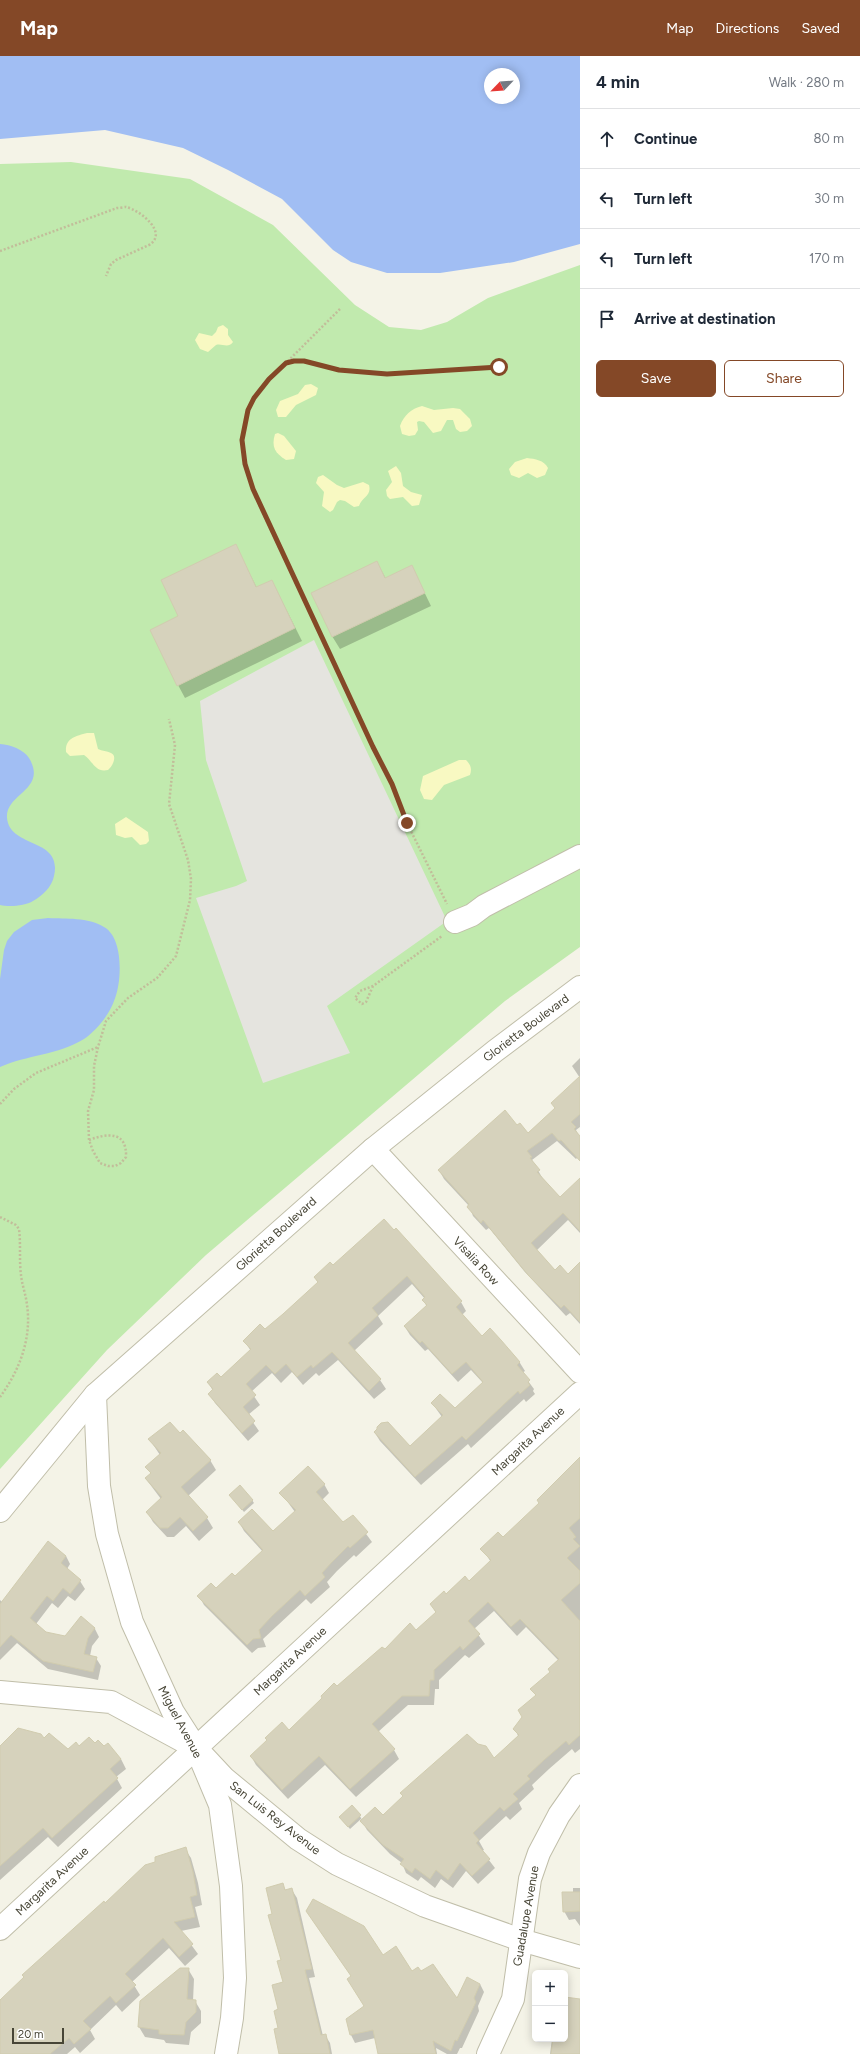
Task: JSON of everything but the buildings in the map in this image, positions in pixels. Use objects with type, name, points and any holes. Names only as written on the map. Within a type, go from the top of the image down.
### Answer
[{"type":"street","points":[[455,922],[472,915],[484,906],[580,856]]},
{"type":"street","name":"Glorietta Boulevard","points":[[0,1511],[95,1394],[373,1149],[495,1051],[580,987]]},
{"type":"street","name":"Visalia Row","points":[[373,1149],[580,1372]]},
{"type":"street","name":"Margarita Avenue","points":[[0,1929],[580,1393]]},
{"type":"street","name":"Miguel Avenue","points":[[95,1394],[99,1486],[107,1534],[132,1622],[173,1712],[196,1748],[220,1805],[231,1886],[235,1978],[232,2018],[226,2054]]},
{"type":"street","name":"San Luis Rey Avenue","points":[[0,1692],[111,1702],[196,1748],[224,1778],[298,1839],[337,1864],[425,1906],[521,1940],[580,1957]]},
{"type":"street","name":"Guadalupe Avenue","points":[[488,2054],[513,2000],[530,1879],[539,1853],[559,1814],[580,1785]]},
{"type":"path","points":[[0,251],[117,208],[126,207],[146,217],[152,223],[155,236],[153,242],[149,245],[116,260],[111,264],[106,276]]},
{"type":"path","points":[[340,309],[261,388],[246,415],[242,440],[248,476],[263,514],[392,784],[425,862],[455,922],[445,934],[373,986],[360,991],[355,998],[362,1004],[366,1002],[373,986]]},
{"type":"path","points":[[286,363],[304,361],[339,370],[387,374],[499,367]]},
{"type":"path","points":[[89,1140],[102,1135],[119,1137],[124,1143],[126,1157],[121,1163],[115,1166],[100,1164],[92,1151],[89,1140],[88,1110],[94,1090],[94,1066],[98,1047],[106,1022],[128,998],[157,978],[176,956],[190,900],[192,879],[188,860],[168,804],[174,745],[168,719]]},
{"type":"path","points":[[0,1104],[19,1085],[36,1073],[98,1047]]},
{"type":"path","points":[[0,1217],[16,1224],[20,1230],[21,1277],[27,1306],[27,1332],[24,1352],[14,1375],[0,1397]]},
{"type":"shaded area","points":[[71,162],[190,179],[273,225],[355,305],[389,327],[421,330],[447,322],[488,298],[580,265],[580,947],[505,1001],[206,1255],[107,1350],[0,1469],[0,164]]},
{"type":"shaded area","points":[[314,640],[447,921],[327,1006],[350,1053],[263,1083],[196,898],[236,886],[247,881],[206,760],[200,701]]},
{"type":"sand","points":[[223,325],[228,329],[228,335],[233,342],[229,345],[216,345],[208,352],[200,349],[195,340],[199,333],[212,336],[218,327]]},
{"type":"sand","points":[[311,384],[318,388],[316,395],[296,405],[286,417],[278,417],[276,410],[280,401],[298,394],[305,385]]},
{"type":"sand","points":[[422,406],[434,410],[453,408],[460,409],[470,419],[472,426],[467,431],[460,432],[456,429],[453,420],[447,420],[441,431],[433,433],[424,422],[419,421],[417,422],[418,430],[415,435],[409,436],[402,434],[400,426],[406,416],[414,409]]},
{"type":"sand","points":[[278,433],[284,436],[296,451],[294,459],[286,460],[279,455],[275,449],[273,443],[275,434]]},
{"type":"sand","points":[[527,458],[536,459],[544,463],[548,468],[545,475],[537,478],[528,473],[519,478],[511,475],[509,469],[515,462]]},
{"type":"sand","points":[[396,466],[401,473],[403,486],[411,492],[422,495],[419,505],[412,506],[403,497],[390,499],[387,496],[386,490],[392,482],[388,471]]},
{"type":"sand","points":[[323,475],[344,488],[363,482],[369,485],[369,492],[359,506],[354,507],[345,501],[340,500],[330,512],[322,506],[324,492],[316,483],[318,477]]},
{"type":"sand","points":[[87,733],[94,733],[98,749],[113,754],[114,762],[108,770],[100,770],[84,755],[70,756],[66,752],[67,744],[72,738]]},
{"type":"sand","points":[[459,760],[466,760],[469,764],[471,767],[470,775],[444,785],[432,800],[424,799],[420,790],[423,776]]},
{"type":"sand","points":[[126,817],[148,832],[149,841],[146,844],[140,845],[132,837],[125,838],[116,835],[115,824]]},
{"type":"water","points":[[0,56],[580,56],[580,244],[514,262],[440,273],[387,273],[351,262],[333,250],[282,199],[228,170],[183,148],[105,130],[0,139]]},
{"type":"water","points":[[0,744],[12,746],[23,752],[29,758],[33,769],[33,777],[30,784],[12,803],[8,810],[7,818],[10,828],[17,835],[44,849],[51,855],[55,864],[53,880],[46,891],[33,901],[17,906],[0,905]]},
{"type":"water","points":[[48,918],[84,920],[104,927],[110,933],[115,941],[120,961],[117,993],[112,1006],[102,1022],[84,1039],[53,1052],[0,1067],[0,979],[4,950],[7,941],[14,932],[32,920]]},
{"type":"route","points":[[407,823],[392,784],[382,766],[261,509],[245,464],[242,440],[245,420],[254,398],[261,388],[286,363],[294,361],[304,361],[339,370],[387,374],[499,367]]}]
